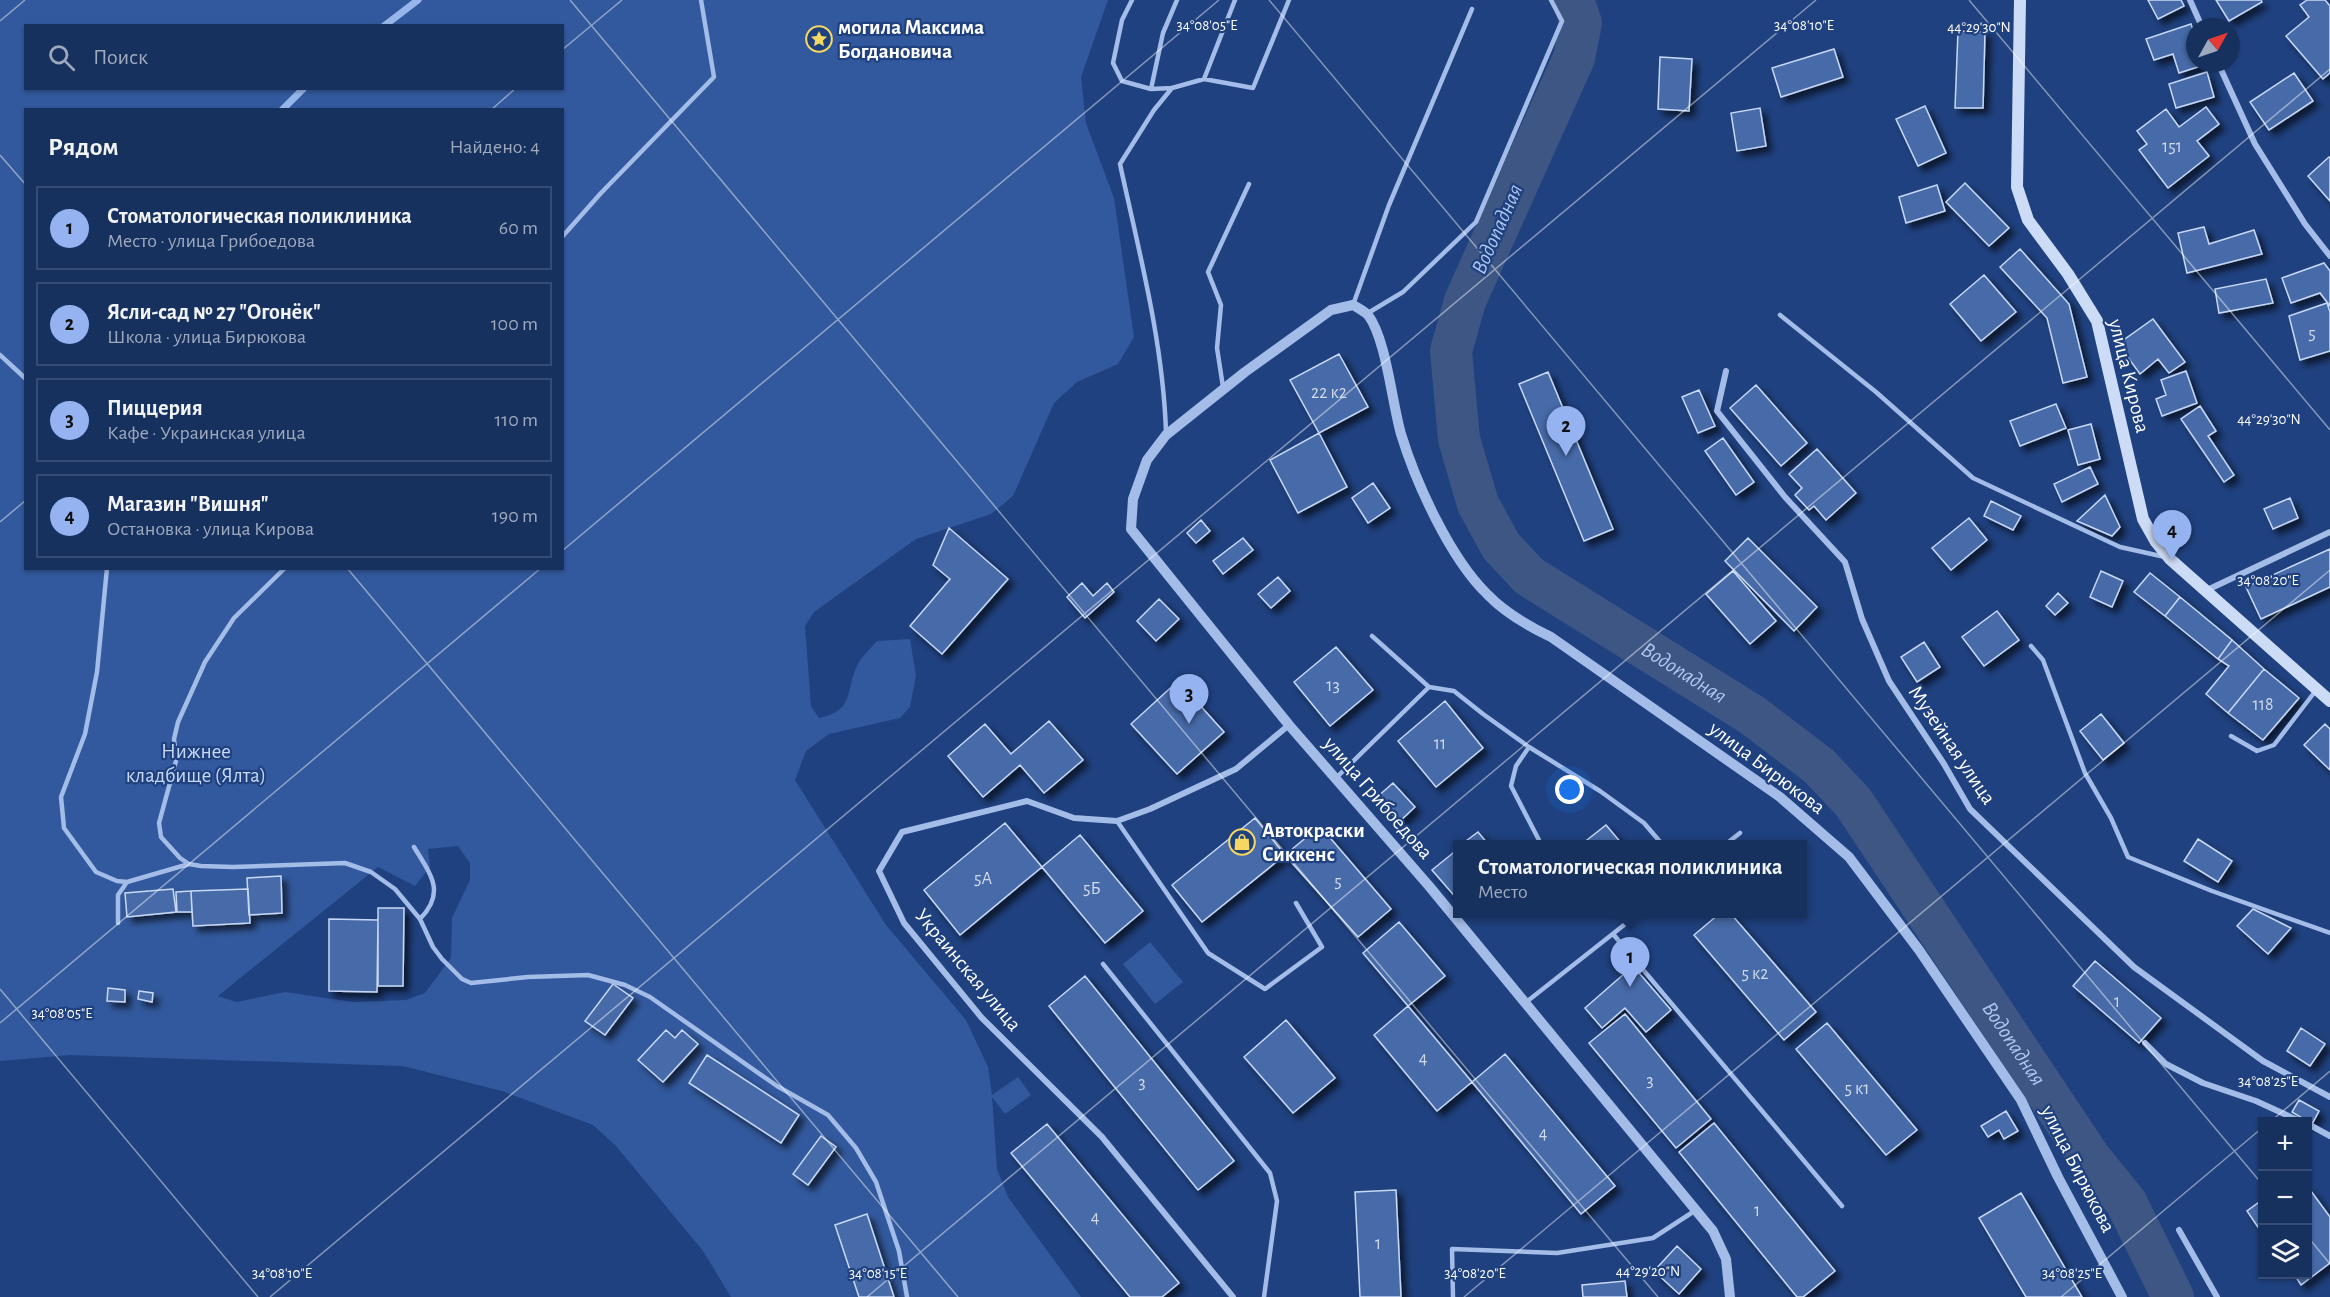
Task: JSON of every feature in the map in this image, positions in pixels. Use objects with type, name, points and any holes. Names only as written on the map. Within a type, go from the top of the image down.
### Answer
[{"type":"main road","name":"улица Кирова","points":[[2020,0],[2018,187],[2028,220],[2068,274],[2097,321],[2143,519],[2156,542],[2170,559],[2330,701]]},
{"type":"street","points":[[2190,0],[2198,18]]},
{"type":"street","points":[[2222,72],[2255,144],[2305,224],[2330,256]]},
{"type":"street","points":[[1353,305],[1367,314]]},
{"type":"street","name":"улица Грибоедова","points":[[1353,305],[1331,310],[1166,435],[1147,460],[1133,499],[1131,529],[1289,725],[1453,915]]},
{"type":"street","name":"улица Бирюкова","points":[[1367,314],[1377,331],[1401,435],[1424,492],[1447,540],[1465,568],[1487,594],[1522,623],[1551,637],[1780,797],[1849,857],[1919,950],[2021,1100],[2058,1177],[2121,1297]]},
{"type":"street","name":"Музейная улица","points":[[1726,372],[1717,411],[1785,497],[1845,562],[1862,619],[1889,681],[1944,764],[1970,809],[2134,967],[2263,1061],[2330,1098]]},
{"type":"street","points":[[2205,591],[2330,532]]},
{"type":"street","name":"Украинская улица","points":[[1233,1297],[1102,1137],[981,1017],[904,923],[879,871],[902,832],[1027,801],[1074,818],[1117,821],[1150,809],[1236,769],[1289,725]]},
{"type":"street","name":"улица Грибоедова","points":[[1455,918],[1713,1231],[1726,1259],[1730,1297]]},
{"type":"street","points":[[2145,1043],[2166,1064],[2203,1083],[2256,1101],[2291,1117]]},
{"type":"street","points":[[2312,1127],[2330,1136]]},
{"type":"street","points":[[2179,1230],[2217,1297]]},
{"type":"lane","points":[[564,235],[601,193],[714,77],[702,0]]},
{"type":"lane","points":[[1132,0],[1122,20],[1113,63],[1122,81],[1151,89],[1172,88],[1203,79],[1253,88],[1289,0]]},
{"type":"lane","points":[[1151,89],[1163,33],[1177,0]]},
{"type":"lane","points":[[1203,79],[1235,0]]},
{"type":"lane","points":[[1367,314],[1403,292],[1476,222],[1562,21],[1551,0]]},
{"type":"lane","points":[[1353,305],[1389,205],[1472,9]]},
{"type":"lane","points":[[1166,435],[1165,393],[1155,333],[1120,164],[1154,110],[1172,88]]},
{"type":"lane","points":[[1223,390],[1217,348],[1221,305],[1208,272],[1249,184]]},
{"type":"lane","points":[[1780,315],[1876,392],[1973,478],[2120,547],[2170,559]]},
{"type":"lane","points":[[0,356],[24,377]]},
{"type":"lane","points":[[107,570],[97,672],[87,724],[61,797],[64,828],[96,872],[117,881],[127,882],[189,864],[212,867],[351,864],[384,879],[395,889],[420,919],[433,947],[462,979],[471,983],[528,977],[588,975],[625,985],[650,997],[777,1086],[828,1115],[856,1148],[876,1182],[899,1251],[907,1297]]},
{"type":"lane","points":[[189,864],[166,844],[161,837],[159,823],[176,761],[174,739],[178,722],[205,662],[234,618],[283,570]]},
{"type":"lane","points":[[1372,636],[1428,687],[1454,691],[1529,747],[1600,791],[1644,823],[1659,840]]},
{"type":"lane","points":[[2031,646],[2043,660],[2085,773],[2111,818],[2128,857],[2212,891],[2330,933]]},
{"type":"lane","points":[[1336,778],[1428,687]]},
{"type":"lane","points":[[2231,736],[2257,751],[2274,745],[2316,689]]},
{"type":"lane","points":[[1529,747],[1516,766],[1511,786],[1539,840]]},
{"type":"lane","points":[[1117,821],[1208,953],[1265,989],[1322,946],[1296,903]]},
{"type":"lane","points":[[1731,840],[1740,833]]},
{"type":"lane","points":[[414,847],[434,883],[435,897],[430,909],[420,919]]},
{"type":"lane","points":[[118,923],[118,895],[127,882]]},
{"type":"lane","points":[[1525,1003],[1633,918]]},
{"type":"lane","points":[[1613,934],[1842,1206]]},
{"type":"lane","points":[[1103,964],[1270,1173],[1277,1201],[1264,1297]]},
{"type":"lane","points":[[1453,1297],[1452,1249],[1557,1253],[1653,1238],[1696,1210]]},
{"type":"green space","name":"Нижнее кладбище (Ялта)","points":[[0,0],[1108,0],[1081,77],[1086,123],[1114,198],[1134,337],[1118,364],[1077,382],[1054,403],[1013,496],[991,514],[916,539],[814,612],[805,626],[811,706],[819,718],[830,715],[844,705],[857,666],[877,641],[910,639],[916,675],[910,707],[900,718],[829,734],[806,751],[795,780],[886,925],[966,1020],[988,1067],[992,1095],[1018,1077],[1031,1095],[1005,1114],[992,1097],[997,1169],[1008,1197],[1081,1297],[893,1297],[866,1214],[835,1225],[859,1297],[731,1297],[703,1251],[616,1146],[593,1125],[502,1091],[403,1066],[70,1055],[0,1061]],"holes":[[[458,846],[470,863],[470,880],[452,918],[451,958],[425,993],[406,1000],[353,1002],[285,992],[236,1002],[218,996],[378,867],[415,886],[430,867],[428,849]],[[613,984],[632,999],[604,1035],[585,1020]],[[666,1030],[675,1038],[682,1030],[697,1044],[663,1082],[639,1060]],[[707,1055],[799,1115],[781,1143],[689,1083]],[[821,1136],[836,1147],[807,1185],[793,1174]]]},
{"type":"green space","points":[[1150,942],[1183,982],[1155,1004],[1123,964]]},
{"type":"building","points":[[2148,0],[2181,0],[2184,6],[2158,19]]},
{"type":"building","points":[[2216,0],[2261,0],[2262,2],[2234,18],[2227,18]]},
{"type":"building","points":[[2307,0],[2325,0],[2330,6],[2330,73],[2323,79],[2286,36],[2309,17],[2300,5]]},
{"type":"building","points":[[2186,26],[2186,71],[2179,73],[2173,54],[2154,60],[2146,39]]},
{"type":"building","points":[[1958,31],[1985,32],[1983,108],[1955,108]]},
{"type":"building","points":[[1834,49],[1843,77],[1781,97],[1772,68]]},
{"type":"building","points":[[1660,57],[1692,59],[1689,111],[1658,109]]},
{"type":"building","points":[[2207,72],[2214,97],[2176,108],[2169,84]]},
{"type":"building","points":[[2294,73],[2313,101],[2269,130],[2250,102]]},
{"type":"building","points":[[1925,106],[1946,153],[1918,166],[1896,119]]},
{"type":"building","points":[[2206,107],[2219,124],[2197,141],[2209,156],[2168,188],[2139,150],[2147,144],[2137,131],[2166,109],[2179,127]]},
{"type":"building","points":[[1760,108],[1766,146],[1737,151],[1731,113]]},
{"type":"building","points":[[2330,158],[2330,201],[2308,176]]},
{"type":"building","points":[[1965,183],[2009,228],[1989,246],[1946,202]]},
{"type":"building","points":[[1937,185],[1945,211],[1906,223],[1899,197]]},
{"type":"building","points":[[2204,227],[2209,244],[2254,230],[2262,254],[2187,273],[2178,233]]},
{"type":"building","points":[[2020,249],[2069,304],[2087,377],[2063,383],[2047,318],[2000,267]]},
{"type":"building","points":[[2324,263],[2330,271],[2330,306],[2320,293],[2291,303],[2282,278]]},
{"type":"building","points":[[1984,275],[2016,312],[1981,341],[1950,304]]},
{"type":"building","points":[[2266,279],[2273,303],[2219,313],[2215,289]]},
{"type":"building","points":[[2327,303],[2330,312],[2330,351],[2300,360],[2289,316]]},
{"type":"building","points":[[2153,319],[2185,362],[2169,373],[2158,359],[2140,374],[2118,344]]},
{"type":"building","points":[[1339,354],[1368,407],[1319,433],[1290,380]]},
{"type":"building","points":[[2186,371],[2197,403],[2162,416],[2156,399],[2166,395],[2161,380]]},
{"type":"building","points":[[1548,372],[1613,529],[1584,541],[1519,384]]},
{"type":"building","points":[[1756,385],[1807,443],[1781,466],[1730,408]]},
{"type":"building","points":[[1699,390],[1715,426],[1698,433],[1682,397]]},
{"type":"building","points":[[2056,404],[2066,428],[2020,446],[2010,421]]},
{"type":"building","points":[[2200,406],[2216,431],[2208,436],[2234,475],[2224,482],[2181,419]]},
{"type":"building","points":[[2091,424],[2100,459],[2078,465],[2068,430]]},
{"type":"building","points":[[1319,433],[1347,487],[1298,513],[1270,460]]},
{"type":"building","points":[[1723,438],[1754,482],[1736,495],[1705,451]]},
{"type":"building","points":[[1817,449],[1856,493],[1826,520],[1814,506],[1809,510],[1795,495],[1802,488],[1789,474]]},
{"type":"building","points":[[2090,467],[2098,484],[2062,502],[2054,484]]},
{"type":"building","points":[[1373,483],[1390,508],[1368,523],[1352,498]]},
{"type":"building","points":[[2105,495],[2120,527],[2112,536],[2077,521]]},
{"type":"building","points":[[2290,498],[2298,518],[2273,529],[2264,509]]},
{"type":"building","points":[[1991,501],[2021,516],[2013,530],[1984,516]]},
{"type":"building","points":[[1969,518],[1987,540],[1951,570],[1932,548]]},
{"type":"building","points":[[1201,520],[1210,531],[1196,543],[1187,533]]},
{"type":"building","points":[[949,528],[1008,579],[942,654],[910,626],[950,579],[933,565]]},
{"type":"building","points":[[1243,538],[1253,550],[1223,574],[1213,561]]},
{"type":"building","points":[[1748,538],[1817,607],[1794,631],[1725,561]]},
{"type":"building","points":[[2330,549],[2330,587],[2261,619],[2246,587]]},
{"type":"building","points":[[1733,571],[1776,621],[1750,644],[1706,594]]},
{"type":"building","points":[[2101,571],[2123,581],[2112,607],[2090,597]]},
{"type":"building","points":[[2150,573],[2180,597],[2165,616],[2134,592]]},
{"type":"building","points":[[1278,577],[1290,591],[1271,608],[1258,594]]},
{"type":"building","points":[[1082,583],[1093,596],[1107,583],[1114,592],[1085,618],[1067,597]]},
{"type":"building","points":[[2058,593],[2068,603],[2055,615],[2046,606]]},
{"type":"building","points":[[2180,597],[2232,640],[2218,659],[2165,616]]},
{"type":"building","points":[[1159,599],[1179,619],[1156,641],[1137,621]]},
{"type":"building","points":[[1997,611],[2019,640],[1984,666],[1962,637]]},
{"type":"building","points":[[2232,640],[2264,669],[2228,713],[2206,694],[2229,666],[2218,659]]},
{"type":"building","points":[[1924,642],[1940,667],[1917,682],[1901,657]]},
{"type":"building","points":[[1336,647],[1373,690],[1330,726],[1294,682]]},
{"type":"building","points":[[2264,669],[2299,698],[2263,740],[2228,713]]},
{"type":"building","points":[[1178,681],[1224,732],[1177,774],[1131,724]]},
{"type":"building","points":[[1445,701],[1483,748],[1436,787],[1398,741]]},
{"type":"building","points":[[2101,714],[2124,743],[2103,760],[2080,731]]},
{"type":"building","points":[[1049,721],[1083,760],[1044,793],[1020,765],[983,797],[948,756],[985,724],[1011,754]]},
{"type":"building","points":[[2325,724],[2330,729],[2330,770],[2304,745]]},
{"type":"building","points":[[1393,783],[1415,807],[1399,822],[1376,798]]},
{"type":"building","points":[[1255,818],[1285,855],[1202,922],[1172,885]]},
{"type":"building","points":[[1005,823],[1042,867],[960,935],[924,890]]},
{"type":"building","points":[[1606,825],[1619,840],[1587,840]]},
{"type":"building","points":[[1320,826],[1391,909],[1358,937],[1285,855]]},
{"type":"building","points":[[1478,832],[1485,840],[1467,840]]},
{"type":"building","points":[[1080,835],[1143,911],[1105,943],[1042,867]]},
{"type":"building","points":[[2198,839],[2232,861],[2218,882],[2184,861]]},
{"type":"building","points":[[1453,853],[1453,894],[1432,870]]},
{"type":"building","points":[[281,876],[282,913],[249,915],[247,878]]},
{"type":"building","points":[[173,889],[176,912],[127,917],[125,893]]},
{"type":"building","points":[[248,889],[250,923],[193,926],[191,891]]},
{"type":"building","points":[[191,891],[192,912],[177,912],[176,892]]},
{"type":"building","points":[[378,908],[404,908],[403,986],[378,986]]},
{"type":"building","points":[[2253,909],[2291,928],[2268,954],[2237,926]]},
{"type":"building","points":[[1714,918],[1734,918],[1816,1012],[1784,1040],[1694,935]]},
{"type":"building","points":[[329,919],[378,920],[377,992],[329,991]]},
{"type":"building","points":[[1399,922],[1445,976],[1408,1006],[1363,953]]},
{"type":"building","points":[[2095,961],[2161,1018],[2139,1043],[2073,986]]},
{"type":"building","points":[[1633,966],[1671,1010],[1646,1032],[1625,1008],[1602,1028],[1585,1008]]},
{"type":"building","points":[[1085,976],[1234,1161],[1198,1190],[1049,1006]]},
{"type":"building","points":[[613,984],[633,998],[605,1035],[585,1021]]},
{"type":"building","points":[[108,988],[125,990],[125,1002],[107,1001]]},
{"type":"building","points":[[139,991],[153,993],[152,1002],[138,999]]},
{"type":"building","points":[[1408,1006],[1472,1082],[1437,1111],[1374,1035]]},
{"type":"building","points":[[1625,1014],[1711,1119],[1676,1148],[1589,1043]]},
{"type":"building","points":[[1286,1020],[1335,1078],[1293,1113],[1244,1057]]},
{"type":"building","points":[[1827,1023],[1917,1130],[1886,1155],[1796,1049]]},
{"type":"building","points":[[2301,1028],[2325,1044],[2310,1066],[2287,1051]]},
{"type":"building","points":[[666,1030],[675,1038],[682,1030],[698,1044],[663,1082],[638,1060]]},
{"type":"building","points":[[1505,1054],[1615,1186],[1581,1214],[1472,1082]]},
{"type":"building","points":[[707,1055],[799,1115],[781,1143],[689,1083]]},
{"type":"building","points":[[2299,1100],[2319,1111],[2312,1124],[2312,1117],[2300,1117],[2292,1112]]},
{"type":"building","points":[[2006,1111],[2018,1131],[2004,1139],[1999,1130],[1988,1137],[1981,1126]]},
{"type":"building","points":[[1714,1123],[1835,1271],[1803,1297],[1797,1297],[1679,1152]]},
{"type":"building","points":[[1047,1124],[1179,1283],[1162,1297],[1130,1297],[1011,1153]]},
{"type":"building","points":[[821,1136],[836,1147],[808,1185],[793,1174]]},
{"type":"building","points":[[1396,1190],[1401,1297],[1360,1297],[1355,1192]]},
{"type":"building","points":[[2312,1192],[2330,1217],[2330,1263],[2312,1277]]},
{"type":"building","points":[[2021,1193],[2082,1297],[2026,1297],[1979,1218]]},
{"type":"building","points":[[2258,1203],[2258,1227],[2247,1211]]},
{"type":"building","points":[[867,1214],[894,1297],[859,1297],[835,1225]]},
{"type":"building","points":[[1677,1246],[1701,1269],[1679,1294],[1654,1271]]},
{"type":"building","points":[[2297,1279],[2309,1279],[2301,1285]]},
{"type":"building","points":[[1625,1281],[1627,1297],[1583,1297],[1582,1285]]},
{"type":"waterway","points":[[387,24],[418,0]]},
{"type":"waterway","name":"Водопадная","points":[[1573,0],[1581,23],[1574,58],[1465,301],[1451,351],[1459,439],[1478,504],[1501,546],[1529,576],[1752,715],[1819,766],[1853,802],[2090,1158],[2126,1202],[2173,1297]]},
{"type":"waterway","points":[[284,108],[302,90]]},
{"type":"place","name":"могила Максима Богдановича","points":[[819,39]]},
{"type":"place","name":"Ясли-сад № 27 \"Огонёк\"","points":[[1566,456]]},
{"type":"place","name":"Магазин \"Вишня\"","points":[[2172,560]]},
{"type":"place","name":"Пиццерия","points":[[1189,724]]},
{"type":"place","name":"Автокраски Сиккенс","points":[[1242,842]]},
{"type":"place","name":"Стоматологическая поликлиника","points":[[1630,987]]}]
